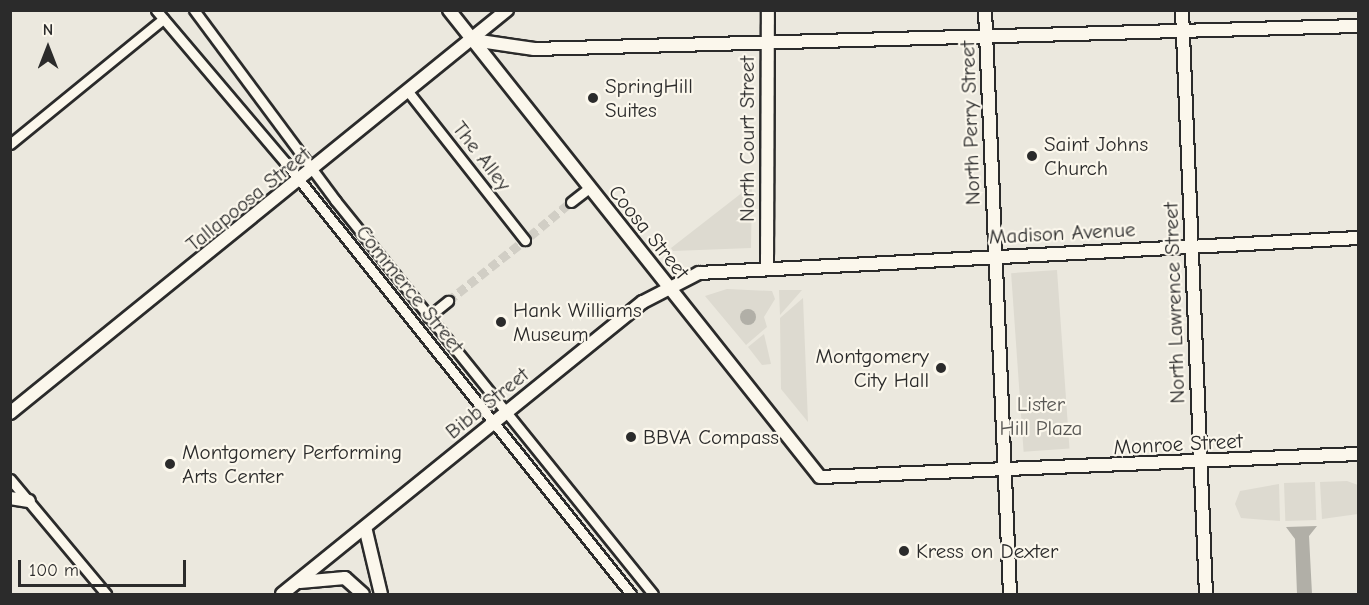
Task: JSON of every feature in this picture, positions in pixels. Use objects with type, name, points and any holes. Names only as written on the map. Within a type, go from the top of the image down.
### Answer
[{"type":"main road","name":"Coosa Street","points":[[449,10],[820,477]]},
{"type":"main road","name":"Tallapoosa Street","points":[[10,413],[410,94],[507,10]]},
{"type":"main road","name":"North Court Street","points":[[767,267],[766,45],[768,10]]},
{"type":"main road","name":"North Perry Street","points":[[985,10],[1010,594]]},
{"type":"main road","name":"North Lawrence Street","points":[[1182,10],[1206,594]]},
{"type":"main road","points":[[473,40],[534,49],[986,40],[1359,26]]},
{"type":"main road","name":"Madison Avenue","points":[[767,267],[1359,238]]},
{"type":"main road","name":"Bibb Street","points":[[282,594],[492,423],[669,286],[699,273],[767,267]]},
{"type":"main road","name":"Monroe Street","points":[[820,477],[1359,454]]},
{"type":"main road","points":[[10,498],[29,501]]},
{"type":"main road","points":[[365,527],[381,594]]},
{"type":"main road","points":[[296,583],[338,576],[363,594]]},
{"type":"street","name":"Commerce Street","points":[[156,10],[301,182],[631,594]]},
{"type":"street","name":"Commerce Street","points":[[194,10],[428,317],[653,594]]},
{"type":"street","points":[[10,144],[163,19]]},
{"type":"street","name":"The Alley","points":[[410,94],[525,240]]},
{"type":"street","points":[[571,202],[589,188]]},
{"type":"street","points":[[428,317],[448,301]]},
{"type":"street","points":[[10,479],[106,594]]},
{"type":"shaded area","points":[[10,11],[1358,11],[1358,594],[10,594]]},
{"type":"shaded area","points":[[745,309],[751,309],[756,317],[754,323],[745,325],[740,320],[740,314]]},
{"type":"shaded area","points":[[1317,526],[1309,536],[1312,594],[1297,594],[1295,539],[1286,527]]},
{"type":"green space","points":[[752,185],[751,248],[673,251],[671,248]]},
{"type":"green space","name":"Lister Hill Plaza","points":[[1057,270],[1069,449],[1024,452],[1011,273]]},
{"type":"green space","points":[[727,289],[772,291],[775,299],[764,317],[767,327],[746,345],[705,296]]},
{"type":"green space","points":[[779,290],[802,290],[780,315]]},
{"type":"green space","points":[[803,298],[808,422],[781,389],[780,318]]},
{"type":"green space","points":[[764,334],[771,364],[762,365],[748,347]]},
{"type":"green space","points":[[1347,481],[1358,485],[1358,514],[1322,519],[1320,482]]},
{"type":"green space","points":[[1315,482],[1316,520],[1285,521],[1284,483]]},
{"type":"green space","points":[[1279,484],[1280,521],[1241,518],[1235,504],[1240,491]]},
{"type":"tunnel","points":[[530,236],[571,202]]},
{"type":"tunnel","points":[[448,301],[520,244]]},
{"type":"place","name":"SpringHill Suites","points":[[593,98]]},
{"type":"place","name":"Saint Johns Church","points":[[1032,156]]},
{"type":"place","name":"Hank Williams Museum","points":[[501,322]]},
{"type":"place","name":"Montgomery City Hall","points":[[941,368]]},
{"type":"place","name":"BBVA Compass","points":[[631,437]]},
{"type":"place","name":"Montgomery Performing Arts Center","points":[[170,464]]},
{"type":"place","name":"Kress on Dexter","points":[[904,551]]}]
